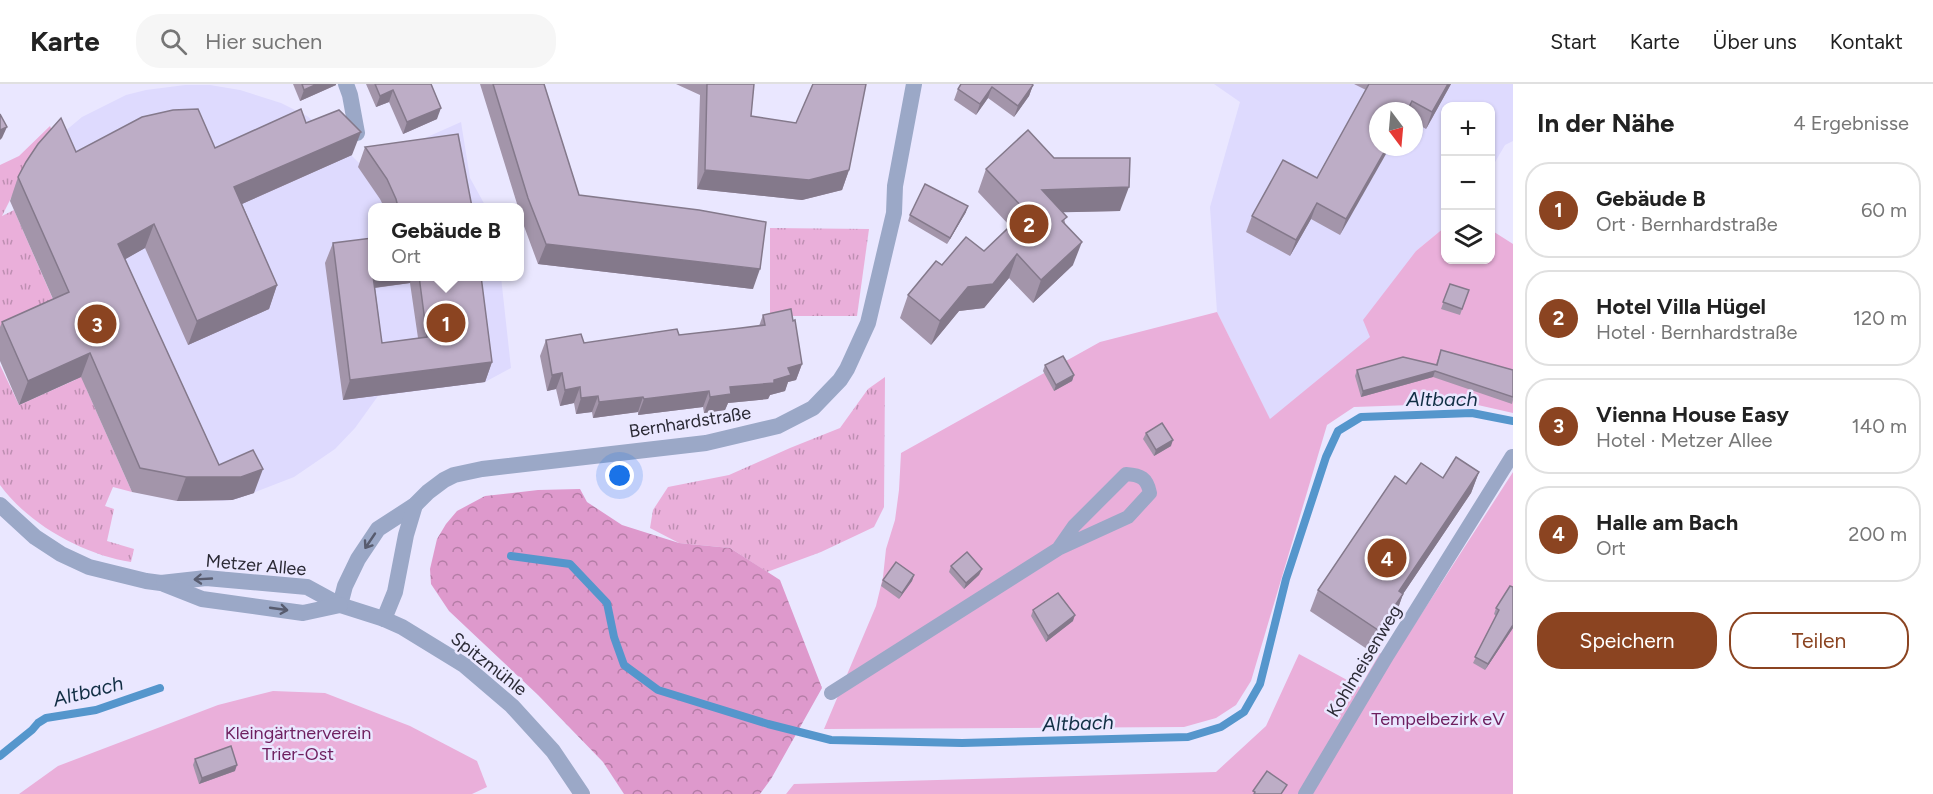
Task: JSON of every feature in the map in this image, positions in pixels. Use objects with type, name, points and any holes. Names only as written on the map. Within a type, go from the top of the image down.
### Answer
[{"type":"street","points":[[346,84],[357,133]]},
{"type":"street","name":"Bernhardstraße","points":[[340,605],[345,586],[358,559],[378,529],[415,505],[434,487],[454,475],[706,443],[778,426],[813,408],[847,369],[868,323],[894,213],[895,186],[914,84]]},
{"type":"street","points":[[384,619],[395,592],[406,535],[415,505]]},
{"type":"street","name":"Metzer Allee","points":[[0,506],[36,537],[62,554],[89,567],[113,574],[161,583],[202,599],[303,613],[340,605]]},
{"type":"street","name":"Metzer Allee","points":[[161,583],[206,578],[308,587],[340,605]]},
{"type":"street","name":"Spitzmühle","points":[[340,605],[384,619],[464,665],[512,706],[553,751],[582,794]]},
{"type":"lane","name":"Kohlmeisenweg","points":[[1305,794],[1386,658],[1512,456]]},
{"type":"lane","points":[[831,693],[1058,549],[1128,517],[1150,493],[1148,482],[1139,475],[1126,474],[1074,526],[1058,549]]},
{"type":"shaded area","points":[[1214,84],[1513,84],[1513,141],[1505,145],[1495,162],[1495,102],[1441,102],[1441,230],[1416,251],[1371,337],[1270,420],[1217,312],[1210,207],[1240,102]]},
{"type":"shaded area","points":[[185,85],[210,85],[240,90],[281,103],[307,116],[330,134],[362,166],[461,122],[470,178],[484,203],[368,203],[368,281],[501,281],[511,368],[485,382],[378,396],[355,428],[335,449],[294,477],[237,499],[215,500],[52,142],[82,117],[126,95]]},
{"type":"green space","points":[[50,126],[56,139],[17,186],[2,216],[14,210],[55,304],[0,343],[0,165],[19,156]]},
{"type":"green space","points":[[770,228],[869,229],[857,316],[770,316]]},
{"type":"green space","points":[[1441,230],[1441,264],[1495,264],[1495,233],[1513,244],[1513,413],[1469,403],[1354,407],[1327,425],[1251,681],[1236,705],[1216,718],[1184,727],[824,729],[876,606],[883,577],[886,549],[895,520],[901,453],[1100,342],[1217,312],[1270,419],[1370,337],[1363,320],[1416,251]]},
{"type":"green space","points":[[0,365],[19,405],[75,380],[92,366],[86,388],[132,492],[113,487],[105,506],[114,509],[107,541],[134,549],[131,562],[95,552],[58,536],[26,512],[0,485]]},
{"type":"green space","points":[[885,377],[884,507],[874,527],[821,552],[767,572],[730,548],[679,543],[650,528],[653,510],[668,487],[729,475],[840,428],[868,389]]},
{"type":"green space","name":"Tempelbezirk eV","points":[[1513,472],[1513,794],[786,794],[794,784],[1216,772],[1266,726],[1299,654],[1360,687],[1380,653],[1391,661]]},
{"type":"green space","points":[[580,489],[587,502],[622,525],[679,543],[730,548],[780,580],[822,688],[771,779],[760,794],[624,794],[603,762],[538,695],[449,611],[431,584],[430,569],[437,539],[457,511],[485,496],[538,490]]},
{"type":"green space","name":"Kleingärtnerverein Trier-Ost","points":[[273,691],[325,693],[410,726],[477,761],[487,787],[472,794],[19,794],[58,766],[218,705]]},
{"type":"building","points":[[302,84],[317,84],[304,90]]},
{"type":"building","points":[[375,84],[431,84],[441,108],[407,122],[393,90],[380,96]]},
{"type":"building","points":[[493,84],[544,84],[579,195],[699,210],[766,222],[760,269],[546,244],[528,198]]},
{"type":"building","points":[[707,84],[754,84],[751,116],[796,123],[813,84],[866,84],[849,170],[809,180],[705,170]]},
{"type":"building","points":[[961,84],[1033,85],[1018,106],[992,87],[980,104],[958,89]]},
{"type":"building","points":[[1369,84],[1448,84],[1432,112],[1423,107],[1423,102],[1369,102],[1369,156],[1382,156],[1346,219],[1317,203],[1296,240],[1252,216],[1283,160],[1317,178]]},
{"type":"building","points":[[198,109],[215,148],[301,109],[306,123],[339,110],[361,132],[234,187],[277,285],[197,321],[154,224],[118,244],[219,465],[253,450],[263,469],[241,477],[186,477],[140,468],[90,353],[28,381],[2,322],[69,292],[18,177],[38,144],[61,118],[76,152],[142,117],[173,110]]},
{"type":"building","points":[[0,114],[7,127],[0,130]]},
{"type":"building","points":[[1028,130],[1054,158],[1130,158],[1129,187],[1042,190],[1067,217],[1062,221],[1082,242],[1041,280],[1017,254],[993,284],[968,287],[940,321],[908,295],[936,261],[942,265],[966,237],[984,251],[1026,211],[986,169]]},
{"type":"building","points":[[458,134],[471,203],[397,203],[387,179],[365,147]]},
{"type":"building","points":[[925,184],[968,206],[950,238],[910,215]]},
{"type":"building","points":[[368,239],[368,281],[374,281],[382,343],[427,337],[420,281],[482,281],[492,362],[350,380],[333,243]]},
{"type":"building","points":[[1450,284],[1469,290],[1462,309],[1443,302]]},
{"type":"building","points":[[791,309],[802,364],[788,368],[791,375],[774,380],[774,383],[730,387],[731,394],[710,397],[709,391],[599,402],[598,396],[581,398],[580,387],[565,390],[562,373],[552,375],[546,340],[581,334],[584,343],[677,329],[679,335],[765,325],[763,315]]},
{"type":"building","points":[[1441,350],[1513,370],[1513,397],[1435,371],[1363,391],[1357,370],[1403,357],[1437,365]]},
{"type":"building","points":[[1063,356],[1074,375],[1056,385],[1045,365]]},
{"type":"building","points":[[1162,423],[1173,440],[1156,450],[1146,433]]},
{"type":"building","points":[[1456,457],[1479,472],[1399,591],[1403,594],[1378,630],[1318,590],[1395,476],[1406,484],[1421,463],[1443,478]]},
{"type":"building","points":[[967,552],[982,569],[966,583],[951,566]]},
{"type":"building","points":[[896,562],[914,575],[902,593],[883,580]]},
{"type":"building","points":[[1510,586],[1513,587],[1513,625],[1488,664],[1475,657],[1499,610],[1496,608]]},
{"type":"building","points":[[1058,593],[1075,615],[1048,636],[1033,610]]},
{"type":"building","points":[[231,746],[237,765],[202,778],[195,759]]},
{"type":"building","points":[[1267,771],[1287,785],[1281,794],[1254,794],[1253,791]]},
{"type":"waterway","name":"Altbach","points":[[511,556],[570,564],[607,603],[614,637],[624,665],[658,690],[768,724],[831,740],[962,743],[1188,737],[1221,727],[1244,712],[1260,684],[1286,579],[1326,457],[1338,431],[1361,417],[1472,413],[1513,421]]},
{"type":"waterway","name":"Altbach","points":[[0,756],[46,718],[96,710],[160,688]]},
{"type":"place","name":"Hotel Villa Hügel","points":[[1029,224]]},
{"type":"place","name":"Gebäude B","points":[[446,323]]},
{"type":"place","name":"Vienna House Easy","points":[[97,324]]},
{"type":"place","name":"Halle am Bach","points":[[1387,558]]}]
